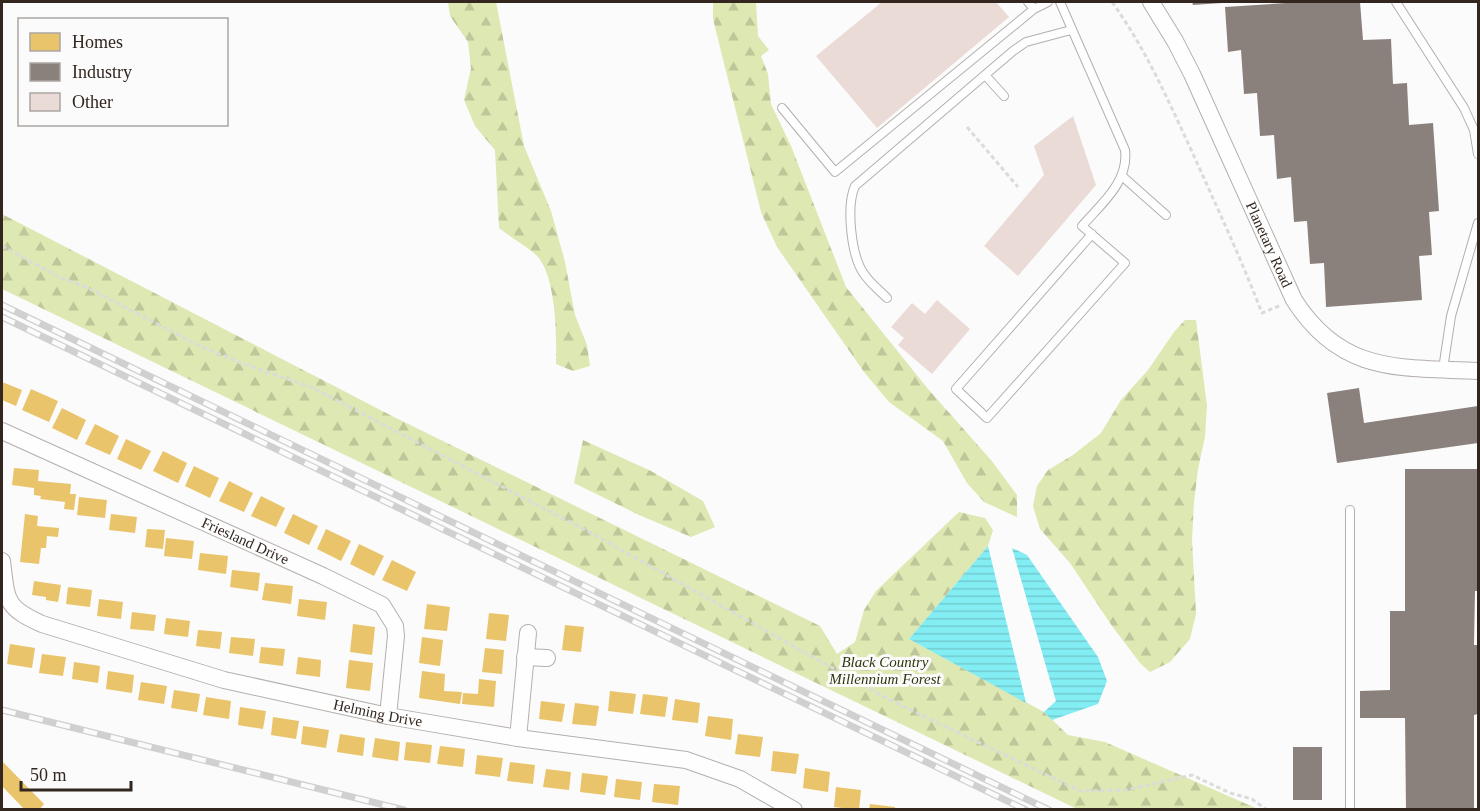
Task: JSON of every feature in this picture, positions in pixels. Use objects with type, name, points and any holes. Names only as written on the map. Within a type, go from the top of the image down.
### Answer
[{"type":"street","name":"Planetary Road","points":[[1151,2],[1192,74],[1294,300],[1316,330],[1333,344],[1352,355],[1377,364],[1479,371]]},
{"type":"street","name":"Friesland Drive","points":[[2,431],[323,576],[382,605],[395,626],[396,636],[388,716]]},
{"type":"street","name":"Helming Drive","points":[[2,561],[6,593],[12,606],[21,614],[42,624],[224,681],[388,716],[518,738],[686,760],[740,779],[794,810]]},
{"type":"street","points":[[518,738],[528,633]]},
{"type":"street","points":[[525,657],[547,658]]},
{"type":"lane","points":[[1028,2],[1034,9]]},
{"type":"lane","points":[[782,108],[835,172],[1034,9],[1048,2]]},
{"type":"lane","points":[[1060,2],[1125,150],[1126,158],[1122,176],[1116,187],[1082,226],[1092,234],[1125,263],[987,418],[956,389],[1092,234]]},
{"type":"lane","points":[[1396,2],[1464,108],[1474,130],[1479,154]]},
{"type":"lane","points":[[887,298],[864,274],[856,261],[850,197],[855,186],[1026,42],[1071,30]]},
{"type":"lane","points":[[985,75],[1004,96]]},
{"type":"lane","points":[[1122,176],[1166,215]]},
{"type":"lane","points":[[1443,369],[1451,316],[1479,223]]},
{"type":"lane","points":[[1350,510],[1350,810]]},
{"type":"path","points":[[1112,2],[1138,41],[1168,100],[1241,258],[1262,313],[1294,300]]},
{"type":"path","points":[[967,127],[1018,187]]},
{"type":"path","points":[[2,246],[61,278],[86,287],[201,346],[241,363],[313,388],[591,533],[888,699],[1080,791],[1126,790],[1192,775],[1230,793],[1252,799],[1267,810]]},
{"type":"green space","points":[[448,2],[496,2],[524,146],[551,211],[565,262],[575,315],[587,345],[590,366],[573,371],[556,364],[554,307],[552,292],[543,265],[533,252],[499,228],[495,150],[475,126],[464,100],[471,68],[468,42],[450,16]]},
{"type":"green space","points":[[713,2],[756,2],[758,36],[769,50],[761,56],[768,74],[771,104],[791,146],[846,287],[928,389],[991,460],[1017,495],[1017,517],[984,502],[967,483],[943,441],[889,402],[864,372],[777,247],[761,212],[713,19]]},
{"type":"green space","name":"Black Country Millennium Forest","points":[[2,214],[392,416],[820,626],[837,654],[855,642],[864,610],[876,591],[959,512],[985,518],[993,530],[988,546],[909,639],[1044,712],[1068,735],[1105,742],[1258,809],[1077,809],[2,289]]},
{"type":"green space","points":[[1185,320],[1196,320],[1207,406],[1205,437],[1194,502],[1192,540],[1196,614],[1190,639],[1170,662],[1150,672],[1140,663],[1112,626],[1070,563],[1040,529],[1033,506],[1037,486],[1048,470],[1073,455],[1101,433],[1121,400],[1148,370]]},
{"type":"green space","points":[[583,440],[651,471],[703,501],[715,527],[691,537],[639,515],[574,483]]},
{"type":"water","points":[[988,546],[1026,703],[909,639]]},
{"type":"water","points":[[1012,548],[1027,555],[1098,657],[1107,681],[1098,704],[1052,720],[1044,712],[1056,701]]},
{"type":"building: Homes","points":[[2,382],[22,390],[16,406],[2,400]]},
{"type":"building: Homes","points":[[31,389],[58,401],[49,422],[22,410]]},
{"type":"building: Homes","points":[[62,408],[86,420],[77,440],[52,428]]},
{"type":"building: Homes","points":[[95,424],[119,436],[110,455],[85,444]]},
{"type":"building: Homes","points":[[126,439],[151,451],[141,470],[117,459]]},
{"type":"building: Homes","points":[[163,451],[187,463],[178,483],[153,471]]},
{"type":"building: Homes","points":[[194,466],[219,478],[210,498],[185,486]]},
{"type":"building: Homes","points":[[14,468],[39,470],[38,481],[71,484],[70,494],[76,494],[74,510],[64,509],[65,502],[40,499],[41,496],[34,495],[34,488],[12,485]]},
{"type":"building: Homes","points":[[229,481],[253,493],[244,512],[219,501]]},
{"type":"building: Homes","points":[[261,496],[285,508],[276,527],[251,516]]},
{"type":"building: Homes","points":[[79,497],[107,500],[105,518],[77,515]]},
{"type":"building: Homes","points":[[25,514],[38,516],[37,526],[59,528],[58,537],[47,536],[46,548],[41,548],[39,564],[20,562]]},
{"type":"building: Homes","points":[[111,514],[137,517],[135,533],[109,530]]},
{"type":"building: Homes","points":[[293,514],[318,526],[309,545],[284,533]]},
{"type":"building: Homes","points":[[147,529],[165,530],[163,549],[145,547]]},
{"type":"building: Homes","points":[[326,529],[351,541],[341,561],[317,549]]},
{"type":"building: Homes","points":[[166,538],[194,541],[192,559],[164,556]]},
{"type":"building: Homes","points":[[359,544],[384,556],[374,576],[350,564]]},
{"type":"building: Homes","points":[[200,553],[228,556],[226,574],[198,570]]},
{"type":"building: Homes","points":[[392,560],[416,572],[407,591],[382,580]]},
{"type":"building: Homes","points":[[232,570],[260,573],[258,591],[230,587]]},
{"type":"building: Homes","points":[[34,581],[61,585],[58,602],[32,595]]},
{"type":"building: Homes","points":[[265,583],[293,586],[291,604],[262,600]]},
{"type":"building: Homes","points":[[68,587],[92,590],[90,607],[66,604]]},
{"type":"building: Homes","points":[[99,599],[123,602],[121,619],[97,616]]},
{"type":"building: Homes","points":[[299,599],[327,602],[325,620],[297,616]]},
{"type":"building: Homes","points":[[427,604],[450,607],[447,631],[424,629]]},
{"type":"building: Homes","points":[[132,612],[156,615],[154,631],[130,629]]},
{"type":"building: Homes","points":[[489,613],[509,615],[506,641],[486,639]]},
{"type":"building: Homes","points":[[166,618],[190,621],[188,637],[164,634]]},
{"type":"building: Homes","points":[[353,624],[375,627],[372,655],[350,652]]},
{"type":"building: Homes","points":[[565,625],[584,627],[581,652],[562,650]]},
{"type":"building: Homes","points":[[198,630],[222,632],[220,649],[196,646]]},
{"type":"building: Homes","points":[[231,637],[255,639],[253,656],[229,653]]},
{"type":"building: Homes","points":[[422,637],[443,640],[440,666],[419,663]]},
{"type":"building: Homes","points":[[10,644],[35,648],[32,668],[7,664]]},
{"type":"building: Homes","points":[[261,647],[285,649],[283,666],[259,663]]},
{"type":"building: Homes","points":[[485,648],[504,650],[502,674],[482,672]]},
{"type":"building: Homes","points":[[42,654],[66,657],[63,676],[39,673]]},
{"type":"building: Homes","points":[[298,657],[321,660],[320,677],[296,674]]},
{"type":"building: Homes","points":[[349,660],[373,663],[370,691],[346,688]]},
{"type":"building: Homes","points":[[74,662],[100,666],[98,683],[72,679]]},
{"type":"building: Homes","points":[[108,671],[134,675],[132,693],[106,689]]},
{"type":"building: Homes","points":[[422,671],[445,674],[444,691],[462,692],[460,704],[419,698]]},
{"type":"building: Homes","points":[[479,679],[496,681],[494,707],[462,704],[463,693],[478,694]]},
{"type":"building: Homes","points":[[141,682],[167,686],[164,704],[138,700]]},
{"type":"building: Homes","points":[[174,690],[200,694],[197,712],[171,708]]},
{"type":"building: Homes","points":[[610,691],[636,694],[633,714],[608,711]]},
{"type":"building: Homes","points":[[643,694],[668,697],[665,717],[640,714]]},
{"type":"building: Homes","points":[[206,697],[231,701],[229,719],[203,715]]},
{"type":"building: Homes","points":[[675,699],[700,703],[698,723],[672,720]]},
{"type":"building: Homes","points":[[541,701],[565,704],[562,722],[539,719]]},
{"type":"building: Homes","points":[[575,703],[599,706],[596,726],[572,724]]},
{"type":"building: Homes","points":[[240,707],[266,711],[263,729],[238,725]]},
{"type":"building: Homes","points":[[708,716],[733,719],[731,740],[705,736]]},
{"type":"building: Homes","points":[[273,717],[299,721],[296,739],[271,735]]},
{"type":"building: Homes","points":[[303,726],[329,730],[326,748],[301,744]]},
{"type":"building: Homes","points":[[340,734],[365,738],[363,756],[337,752]]},
{"type":"building: Homes","points":[[738,734],[763,737],[760,757],[735,754]]},
{"type":"building: Homes","points":[[375,738],[400,742],[398,761],[372,757]]},
{"type":"building: Homes","points":[[406,742],[432,745],[430,763],[404,760]]},
{"type":"building: Homes","points":[[440,746],[465,749],[463,767],[437,764]]},
{"type":"building: Homes","points":[[773,751],[799,754],[796,774],[771,771]]},
{"type":"building: Homes","points":[[477,755],[503,758],[500,777],[475,774]]},
{"type":"building: Homes","points":[[2,761],[44,804],[39,810],[25,810],[2,786]]},
{"type":"building: Homes","points":[[510,762],[535,765],[533,784],[507,781]]},
{"type":"building: Homes","points":[[805,768],[830,772],[828,792],[803,788]]},
{"type":"building: Homes","points":[[546,769],[571,772],[569,790],[543,787]]},
{"type":"building: Homes","points":[[582,773],[608,776],[605,795],[580,792]]},
{"type":"building: Homes","points":[[616,779],[642,782],[640,800],[614,797]]},
{"type":"building: Homes","points":[[654,784],[680,786],[678,805],[652,802]]},
{"type":"building: Homes","points":[[836,787],[861,790],[859,810],[834,807]]},
{"type":"building: Homes","points":[[870,804],[895,807],[895,810],[869,810]]},
{"type":"building: Industry","points":[[1192,2],[1222,2],[1222,3],[1193,5]]},
{"type":"building: Industry","points":[[1301,2],[1360,2],[1363,40],[1391,39],[1393,84],[1407,83],[1409,125],[1433,123],[1439,211],[1429,212],[1432,255],[1419,256],[1422,300],[1326,307],[1324,263],[1310,264],[1307,221],[1294,222],[1291,177],[1277,179],[1274,135],[1260,136],[1257,93],[1244,94],[1241,50],[1228,52],[1225,7]]},
{"type":"building: Industry","points":[[1359,388],[1364,423],[1478,406],[1478,443],[1337,463],[1327,393]]},
{"type":"building: Industry","points":[[1405,469],[1478,469],[1478,591],[1475,591],[1474,645],[1478,645],[1478,714],[1474,715],[1474,810],[1406,810],[1405,718],[1360,718],[1360,691],[1390,690],[1390,611],[1405,611]]},
{"type":"building: Industry","points":[[1293,747],[1322,747],[1322,800],[1293,800]]},
{"type":"building: Other","points":[[882,2],[996,2],[1009,17],[877,128],[816,56]]},
{"type":"building: Other","points":[[1073,116],[1096,185],[1018,276],[984,246],[1044,175],[1034,146]]},
{"type":"building: Other","points":[[937,300],[970,329],[932,374],[898,345],[904,338],[891,327],[912,303],[925,314]]},
{"type":"railway","points":[[2,305],[1049,810]]},
{"type":"railway","points":[[2,317],[1026,810]]},
{"type":"railway","points":[[2,710],[404,810]]}]
